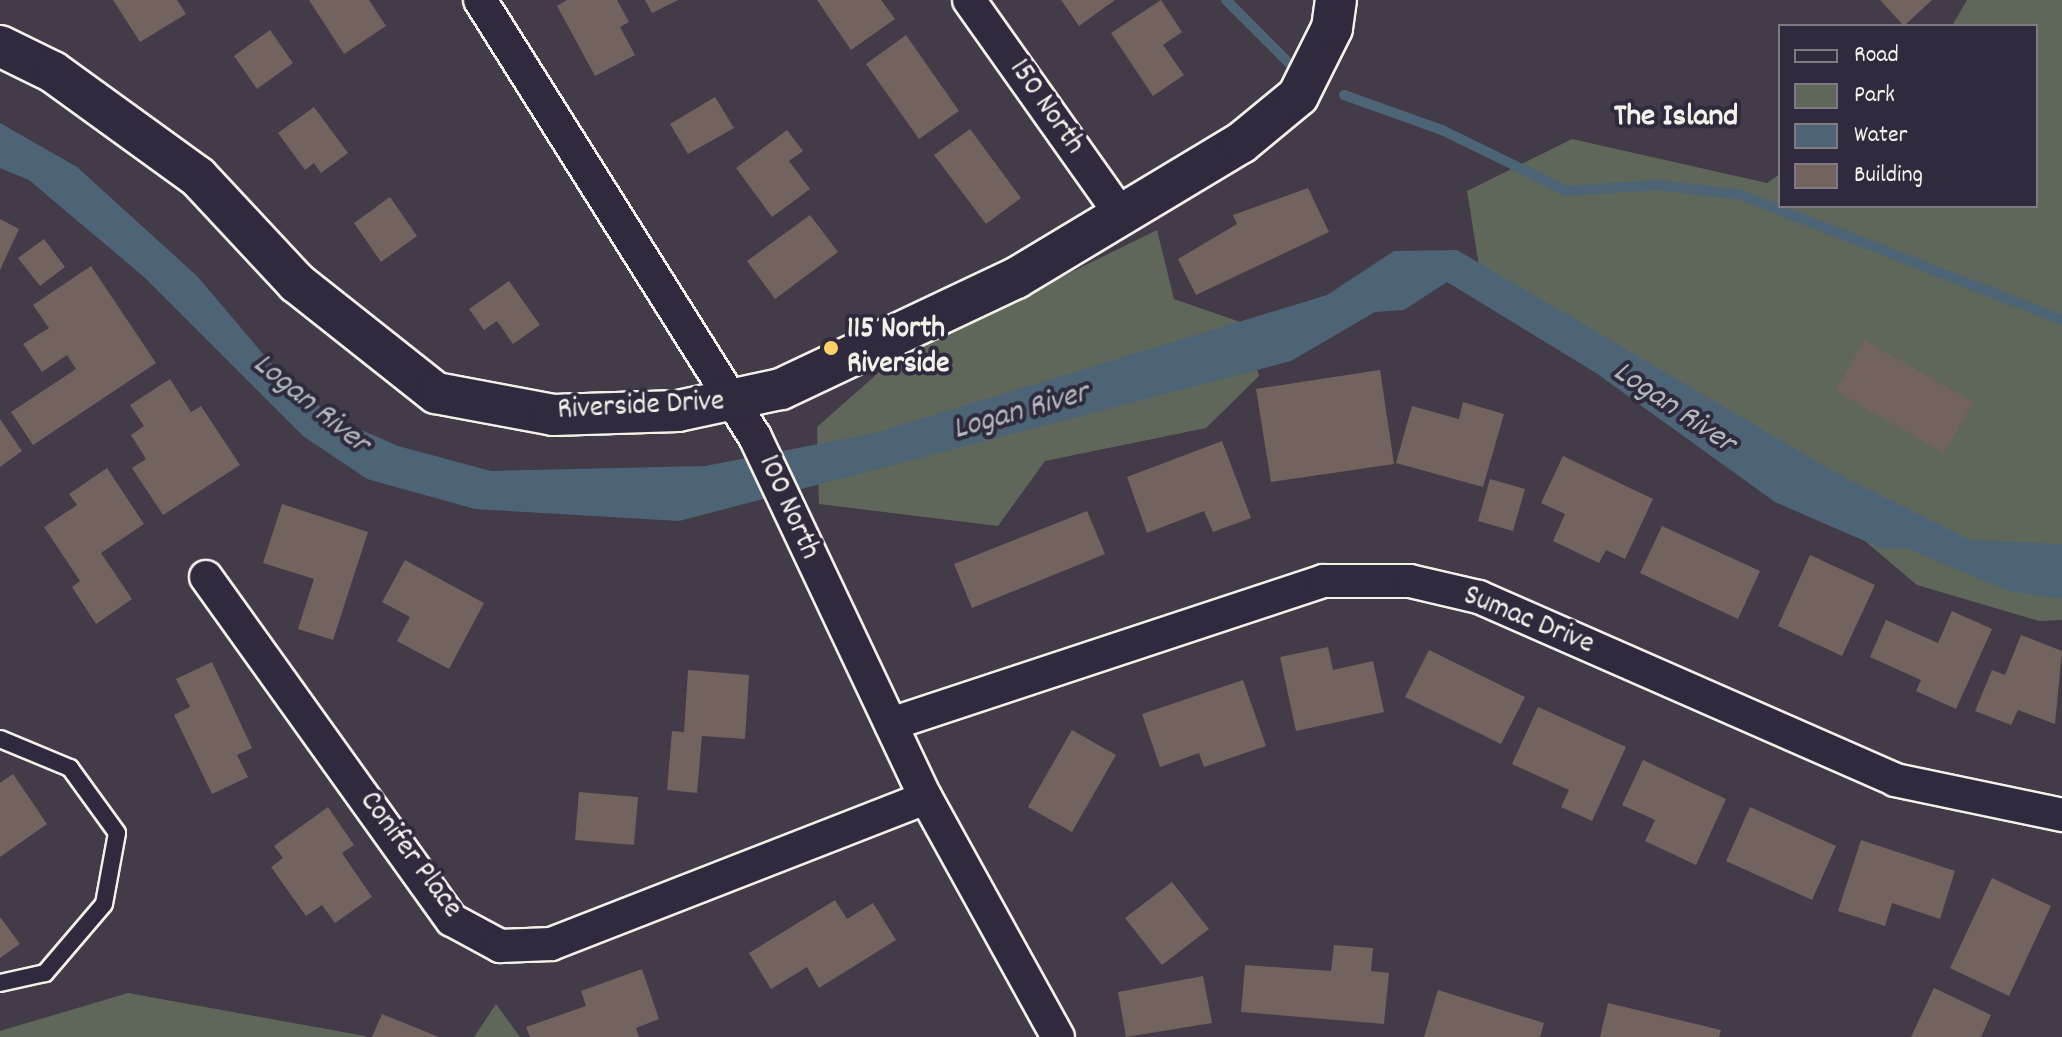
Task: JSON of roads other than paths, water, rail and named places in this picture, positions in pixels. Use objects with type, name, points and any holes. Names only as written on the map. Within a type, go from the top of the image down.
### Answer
[{"type":"street","name":"100 North","points":[[480,0],[736,404],[761,449],[787,513],[926,798],[1058,1037]]},
{"type":"street","name":"150 North","points":[[969,0],[1121,215]]},
{"type":"street","name":"Riverside Drive","points":[[0,46],[53,72],[198,177],[297,283],[436,393],[553,415],[736,404],[1016,278],[1241,143],[1298,96],[1334,14]]},
{"type":"street","name":"Conifer Place","points":[[206,577],[452,920],[500,946],[551,944],[926,798]]},
{"type":"street","name":"Sumac Drive","points":[[891,724],[1323,581],[1410,581],[1479,597],[1895,780],[2062,815]]},
{"type":"lane","points":[[0,739],[70,768],[117,833],[104,904],[45,973],[0,983]]},
{"type":"water","name":"Logan River","points":[[0,123],[77,167],[197,276],[275,368],[332,417],[398,446],[491,471],[705,466],[875,433],[1327,295],[1394,251],[1457,250],[1845,478],[1970,540],[2062,544],[2062,599],[2009,591],[1906,548],[1883,549],[1775,502],[1596,373],[1447,282],[1404,310],[1375,312],[1291,361],[679,521],[475,509],[367,479],[303,436],[144,277],[29,180],[0,168]]},
{"type":"waterway","points":[[1226,0],[1293,67]]},
{"type":"waterway","points":[[1344,95],[1442,130],[1567,191],[1657,185],[1741,195],[2062,320]]},
{"type":"place","name":"115 North Riverside","points":[[831,348]]},
{"type":"district","name":"The Island","points":[[1676,118]]}]
